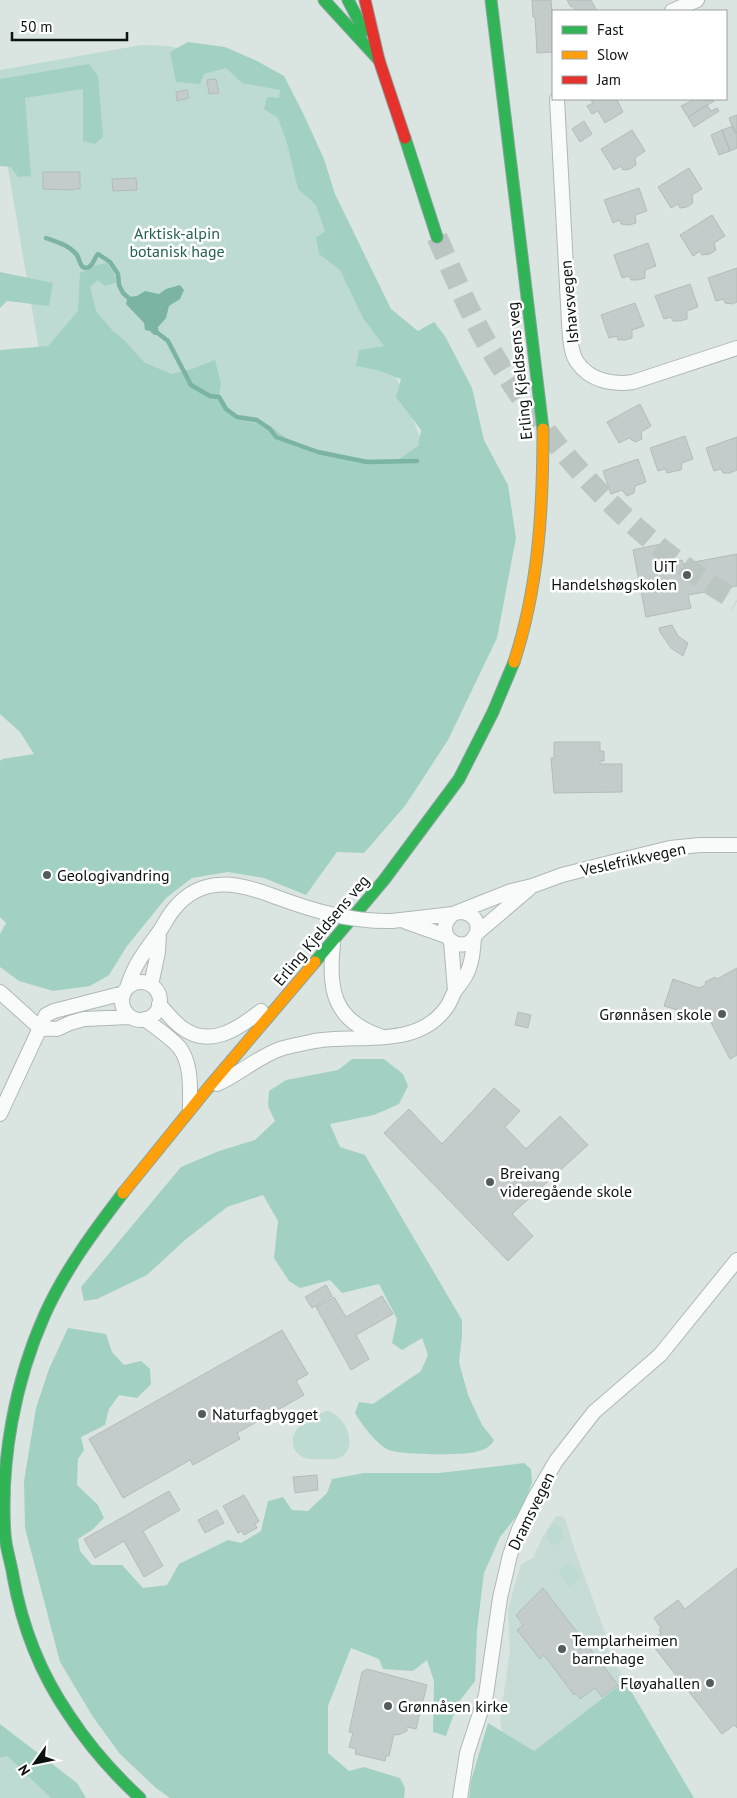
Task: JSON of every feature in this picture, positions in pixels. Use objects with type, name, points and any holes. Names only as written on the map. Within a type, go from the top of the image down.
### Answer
[{"type":"main road","points":[[324,0],[379,60]]},
{"type":"main road","points":[[348,0],[379,60]]},
{"type":"main road","points":[[365,0],[379,60],[437,237]]},
{"type":"main road","points":[[377,0],[379,60]]},
{"type":"main road","name":"Erling Kjeldsens veg","points":[[140,1798],[115,1776],[87,1741],[56,1696],[38,1660],[20,1612],[5,1533],[4,1495],[6,1450],[15,1403],[28,1359],[46,1312],[66,1274],[126,1190],[190,1108],[334,942],[403,857],[459,779],[498,705],[516,653],[528,612],[538,555],[542,501],[543,422],[491,0]]},
{"type":"street","points":[[674,10],[697,0]]},
{"type":"street","name":"Ishavsvegen","points":[[557,100],[569,323],[576,361],[596,378],[619,384],[633,382],[737,348]]},
{"type":"street","name":"Veslefrikkvegen","points":[[125,990],[133,970],[146,947],[181,902],[190,894],[202,888],[225,884],[252,888],[337,917],[378,922],[397,921],[456,912],[511,891],[594,866],[670,848],[700,845],[737,845]]},
{"type":"street","name":"Veslefrikkvegen","points":[[476,936],[532,886]]},
{"type":"street","points":[[207,1088],[232,1077],[280,1049],[319,1040],[386,1038],[408,1033],[430,1023],[446,1008],[466,974],[472,959],[476,936],[476,920],[471,915],[456,912],[445,924],[455,991]]},
{"type":"street","name":"Veslefrikkvegen","points":[[397,921],[448,939]]},
{"type":"street","points":[[151,985],[158,952],[159,932]]},
{"type":"street","points":[[448,939],[456,944],[463,945],[469,943],[476,936]]},
{"type":"street","points":[[334,942],[331,978],[338,1002],[348,1019],[357,1026],[386,1038]]},
{"type":"street","points":[[159,1004],[186,1030],[202,1037],[216,1037],[244,1025],[299,981]]},
{"type":"street","points":[[0,992],[40,1028],[57,1029],[84,1019],[130,1017],[145,1020],[155,1014],[159,1004],[158,994],[151,985],[141,982],[131,985],[125,990],[46,1015],[40,1028],[0,1114]]},
{"type":"street","points":[[125,990],[122,1003],[130,1017]]},
{"type":"street","points":[[145,1020],[179,1048],[186,1059],[190,1082],[190,1108]]},
{"type":"street","name":"Dramsvegen","points":[[460,1798],[467,1752],[486,1695],[500,1598],[510,1554],[535,1497],[556,1461],[594,1412],[660,1355],[737,1260]]},
{"type":"shaded area","points":[[188,42],[225,47],[257,61],[284,76],[324,159],[335,194],[391,309],[418,331],[434,322],[445,336],[472,388],[484,440],[508,485],[516,538],[497,638],[448,740],[405,806],[364,853],[337,852],[306,895],[264,878],[228,872],[192,878],[166,898],[127,946],[109,975],[90,986],[53,991],[19,981],[0,967],[0,934],[6,923],[0,917],[0,761],[2,759],[34,754],[20,732],[0,714],[0,350],[48,346],[78,311],[80,273],[96,265],[107,263],[114,273],[117,282],[105,286],[98,280],[90,287],[96,311],[145,363],[172,374],[215,360],[221,384],[218,400],[230,414],[247,421],[269,425],[286,438],[313,449],[370,460],[399,459],[418,446],[421,430],[396,397],[401,379],[377,370],[356,366],[359,350],[384,346],[363,318],[340,270],[319,254],[316,237],[325,232],[316,205],[298,189],[287,143],[278,118],[264,109],[267,97],[279,98],[280,90],[242,83],[226,68],[204,74],[200,84],[176,82],[170,52]]},
{"type":"shaded area","points":[[89,64],[98,76],[103,137],[95,144],[83,141],[83,89],[25,98],[31,176],[18,177],[11,167],[0,166],[0,79]]},
{"type":"shaded area","points":[[0,272],[53,283],[49,306],[7,301],[0,308]]},
{"type":"shaded area","points":[[180,285],[184,290],[180,299],[169,306],[166,318],[158,327],[159,335],[154,335],[150,331],[145,330],[144,323],[126,304],[128,297],[137,296],[145,291],[159,294],[166,289]]},
{"type":"shaded area","points":[[352,1059],[384,1059],[403,1074],[408,1086],[399,1104],[374,1115],[330,1124],[340,1147],[365,1155],[462,1320],[459,1362],[468,1395],[482,1425],[494,1440],[490,1446],[482,1450],[472,1453],[448,1454],[396,1452],[384,1447],[370,1434],[355,1413],[359,1402],[373,1404],[421,1371],[428,1355],[422,1338],[402,1350],[392,1343],[397,1319],[379,1284],[342,1293],[330,1280],[300,1288],[289,1281],[274,1258],[278,1221],[263,1195],[227,1207],[185,1240],[147,1275],[97,1299],[84,1301],[81,1287],[181,1167],[219,1151],[255,1140],[275,1121],[268,1106],[269,1091],[286,1080],[338,1070]]},
{"type":"shaded area","points":[[68,1328],[106,1334],[112,1352],[124,1365],[141,1361],[150,1369],[151,1384],[137,1398],[119,1395],[109,1409],[105,1425],[81,1437],[84,1450],[78,1459],[77,1485],[98,1505],[104,1518],[92,1530],[78,1539],[80,1551],[92,1565],[122,1565],[143,1588],[167,1585],[179,1564],[228,1540],[241,1543],[261,1531],[268,1501],[283,1497],[292,1510],[308,1511],[327,1493],[332,1479],[364,1473],[439,1473],[524,1463],[531,1469],[532,1483],[520,1512],[500,1537],[484,1573],[477,1630],[475,1681],[458,1703],[446,1736],[433,1732],[434,1681],[427,1660],[413,1671],[383,1669],[379,1659],[351,1648],[328,1706],[328,1753],[349,1771],[364,1767],[400,1778],[405,1788],[404,1798],[170,1798],[156,1788],[120,1754],[93,1717],[60,1662],[25,1528],[24,1481],[36,1408],[49,1369]]},
{"type":"shaded area","points":[[556,1516],[564,1517],[567,1524],[610,1646],[607,1648],[625,1681],[534,1751],[502,1733],[500,1719],[510,1651],[508,1609],[521,1564],[533,1558],[542,1538]]},
{"type":"shaded area","points":[[625,1681],[694,1798],[469,1798],[471,1781],[488,1723],[534,1751]]},
{"type":"shaded area","points":[[0,1724],[77,1783],[86,1798],[51,1798],[7,1756],[0,1758]]},
{"type":"green space","name":"Arktisk-alpin botanisk hage","points":[[141,45],[170,46],[279,80],[433,470],[284,461],[39,350],[0,121],[0,70]]},
{"type":"green space","points":[[328,1411],[335,1414],[345,1425],[348,1433],[349,1447],[339,1458],[310,1459],[301,1456],[294,1448],[293,1441],[297,1429],[308,1419]]},
{"type":"green space","points":[[553,1524],[560,1525],[563,1528],[563,1538],[554,1546],[546,1539],[548,1530]]},
{"type":"green space","points":[[570,1562],[582,1577],[569,1587],[558,1572]]},
{"type":"green space","points":[[7,1756],[51,1798],[0,1798],[0,1758]]},
{"type":"building","points":[[532,0],[551,0],[552,52],[537,53],[535,17],[533,17]]},
{"type":"building","points":[[567,0],[591,0],[596,10],[575,10],[573,6],[571,7]]},
{"type":"building","points":[[216,79],[219,93],[209,94],[207,80]]},
{"type":"building","points":[[187,90],[189,98],[177,101],[176,92]]},
{"type":"building","points":[[591,100],[617,100],[623,112],[605,123],[598,111],[592,114],[587,106],[593,103]]},
{"type":"building","points":[[693,100],[714,101],[688,117],[681,106]]},
{"type":"building","points":[[707,105],[711,111],[717,108],[719,111],[694,127],[688,117]]},
{"type":"building","points":[[737,115],[737,133],[735,133],[729,118]]},
{"type":"building","points":[[584,121],[592,134],[580,142],[572,129]]},
{"type":"building","points":[[733,126],[737,133],[737,148],[730,151],[722,130]]},
{"type":"building","points":[[632,130],[645,151],[635,158],[636,165],[630,169],[623,170],[621,166],[614,170],[601,149]]},
{"type":"building","points":[[722,130],[730,151],[719,155],[711,135]]},
{"type":"building","points":[[689,168],[702,189],[692,195],[693,203],[687,207],[680,208],[678,204],[671,208],[658,187]]},
{"type":"building","points":[[43,172],[80,172],[80,189],[43,189]]},
{"type":"building","points":[[136,178],[137,190],[113,191],[112,179]]},
{"type":"building","points":[[639,188],[647,211],[635,215],[636,223],[629,225],[621,224],[620,220],[613,223],[604,200]]},
{"type":"building","points":[[712,215],[725,236],[714,243],[716,250],[710,254],[702,255],[700,251],[693,256],[680,235]]},
{"type":"building","points":[[648,243],[656,266],[645,270],[645,278],[631,280],[629,276],[622,278],[614,255]]},
{"type":"building","points":[[737,268],[737,302],[732,304],[725,303],[724,299],[716,301],[708,278]]},
{"type":"building","points":[[690,284],[698,307],[687,311],[687,319],[673,321],[671,317],[664,319],[655,296]]},
{"type":"building","points":[[635,303],[644,326],[632,330],[632,338],[618,340],[617,336],[609,338],[601,315]]},
{"type":"building","points":[[640,404],[651,426],[641,432],[642,439],[635,442],[629,438],[619,443],[607,422]]},
{"type":"building","points":[[685,436],[693,459],[682,463],[681,470],[667,473],[665,469],[658,471],[650,448]]},
{"type":"building","points":[[737,437],[737,470],[730,473],[723,473],[721,469],[714,471],[706,448]]},
{"type":"building","points":[[638,459],[646,482],[635,486],[634,493],[627,496],[622,490],[611,494],[603,471]]},
{"type":"building","name":"UiT Handelshøgskolen","points":[[665,543],[669,563],[682,560],[683,564],[737,554],[737,586],[688,595],[691,608],[646,617],[633,550]]},
{"type":"building","points":[[672,625],[678,636],[688,643],[683,656],[671,648],[660,632],[659,628]]},
{"type":"building","points":[[554,742],[600,742],[600,751],[604,751],[604,761],[600,761],[600,764],[622,764],[622,792],[554,793],[551,758],[554,758]]},
{"type":"building","name":"Grønnåsen skole","points":[[737,968],[737,1055],[730,1059],[706,1013],[702,1015],[692,1011],[691,1014],[664,1006],[673,979],[699,988],[706,985],[705,982],[715,977],[717,979]]},
{"type":"building","points":[[518,1012],[531,1015],[528,1028],[515,1025]]},
{"type":"building","name":"Breivang videregående skole","points":[[494,1088],[520,1111],[505,1127],[526,1149],[560,1116],[588,1145],[512,1214],[533,1236],[508,1261],[384,1133],[409,1109],[442,1144]]},
{"type":"building","points":[[326,1285],[332,1296],[312,1308],[305,1297]]},
{"type":"building","points":[[382,1296],[393,1314],[356,1335],[369,1359],[351,1370],[316,1307],[334,1297],[346,1317]]},
{"type":"building","name":"Naturfagbygget","points":[[282,1330],[308,1374],[296,1381],[304,1395],[237,1433],[240,1439],[193,1465],[190,1460],[123,1498],[89,1439]]},
{"type":"building","points":[[317,1475],[318,1490],[295,1493],[293,1477]]},
{"type":"building","points":[[169,1491],[180,1510],[143,1531],[163,1566],[144,1577],[124,1541],[95,1558],[84,1539]]},
{"type":"building","points":[[244,1495],[259,1521],[255,1524],[257,1528],[244,1535],[242,1531],[238,1533],[223,1506]]},
{"type":"building","points":[[217,1510],[224,1523],[205,1533],[198,1520]]},
{"type":"building","name":"Fløyahallen","points":[[737,1568],[737,1728],[734,1725],[722,1734],[650,1642],[661,1633],[659,1630],[661,1628],[654,1618],[678,1600],[685,1609]]},
{"type":"building","points":[[543,1588],[618,1685],[602,1697],[595,1688],[580,1699],[576,1693],[574,1695],[544,1655],[540,1659],[517,1630],[523,1625],[516,1615]]},
{"type":"building","name":"Grønnåsen kirke","points":[[367,1669],[427,1685],[416,1729],[407,1727],[407,1731],[398,1735],[394,1734],[389,1756],[386,1756],[385,1761],[355,1754],[356,1749],[349,1747],[353,1733],[349,1732],[362,1672]]},
{"type":"waterway","points":[[46,238],[63,244],[70,249],[77,255],[84,268],[91,266],[98,254],[110,262],[118,274],[119,285],[123,293],[132,301]]},
{"type":"waterway","points":[[155,331],[168,341],[191,385],[210,396],[219,397],[226,409],[237,417],[257,420],[270,429],[276,437],[318,452],[367,462],[417,461]]},
{"type":"tunnel","points":[[437,237],[485,340],[509,379],[563,452],[594,487],[662,549],[699,577],[737,601]]},
{"type":"traffic: fast","points":[[324,0],[379,60]]},
{"type":"traffic: fast","points":[[348,0],[364,31]]},
{"type":"traffic: fast","points":[[491,0],[543,429]]},
{"type":"traffic: fast","points":[[405,138],[437,237]]},
{"type":"traffic: fast","points":[[315,962],[384,880],[459,779],[493,712],[514,662]]},
{"type":"traffic: fast","points":[[123,1193],[71,1266],[53,1298],[34,1340],[25,1366],[12,1422],[5,1479],[4,1507],[6,1540],[21,1613],[41,1666],[49,1683],[85,1738],[111,1769],[140,1798]]},
{"type":"traffic: slow","points":[[514,662],[529,605],[538,547],[543,429]]},
{"type":"traffic: slow","points":[[123,1193],[208,1088],[315,962]]},
{"type":"traffic: jam","points":[[365,0],[379,60],[405,138]]},
{"type":"place","name":"UiT Handelshøgskolen","points":[[687,575]]},
{"type":"place","name":"Geologivandring","points":[[47,875]]},
{"type":"place","name":"Grønnåsen skole","points":[[722,1014]]},
{"type":"place","name":"Breivang videregående skole","points":[[490,1182]]},
{"type":"place","name":"Naturfagbygget","points":[[202,1414]]},
{"type":"place","name":"Templarheimen barnehage","points":[[562,1649]]},
{"type":"place","name":"Fløyahallen","points":[[710,1683]]},
{"type":"place","name":"Grønnåsen kirke","points":[[388,1706]]}]
